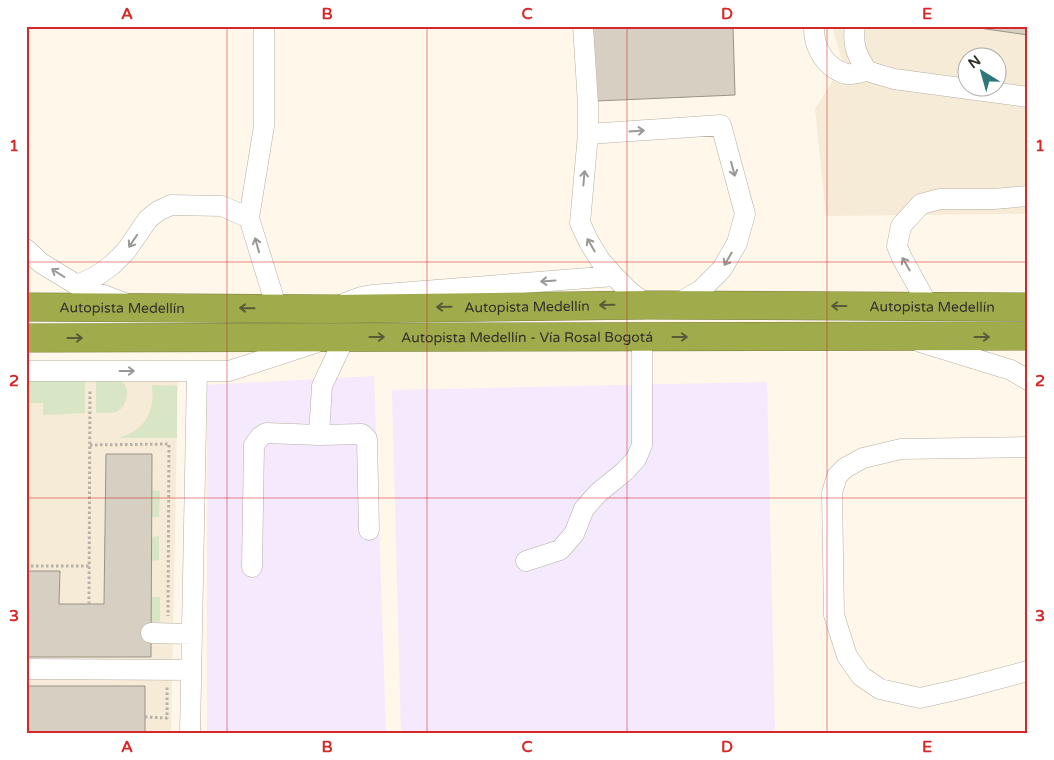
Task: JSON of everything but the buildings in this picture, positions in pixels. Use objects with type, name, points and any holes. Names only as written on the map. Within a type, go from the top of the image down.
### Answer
[{"type":"highway","name":"Autopista Medellín","points":[[26,307],[277,309],[661,305],[1028,306]]},
{"type":"highway","name":"Autopista Medellín - Vía Rosal Bogotá","points":[[26,338],[1028,336]]},
{"type":"lane","points":[[264,26],[264,126],[249,218],[277,309]]},
{"type":"lane","points":[[583,26],[588,134],[580,223],[600,260],[630,292],[661,305],[701,290],[722,269],[737,243],[745,214],[721,125],[588,134]]},
{"type":"lane","points":[[814,26],[816,45],[825,60],[832,67],[849,75],[867,71],[894,79],[1028,97]]},
{"type":"lane","points":[[856,26],[854,33],[856,51],[867,71]]},
{"type":"lane","points":[[929,307],[897,246],[902,226],[921,204],[940,199],[994,199],[1028,194]]},
{"type":"lane","points":[[77,285],[96,277],[112,265],[126,251],[148,219],[158,211],[171,205],[222,206],[249,218]]},
{"type":"lane","points":[[26,249],[41,263],[77,285],[134,307]]},
{"type":"lane","points":[[332,308],[372,295],[614,276]]},
{"type":"lane","points":[[526,561],[560,550],[574,534],[584,509],[598,493],[625,471],[636,459],[642,445],[642,337]]},
{"type":"lane","points":[[904,337],[1011,370],[1028,380]]},
{"type":"lane","points":[[26,371],[229,371],[337,338]]},
{"type":"lane","points":[[319,435],[322,386],[337,338]]},
{"type":"lane","points":[[190,734],[197,371]]},
{"type":"lane","points":[[252,567],[254,445],[266,433],[362,434],[367,439],[369,530]]},
{"type":"lane","points":[[1028,447],[901,449],[863,458],[845,468],[836,476],[832,493],[834,615],[847,656],[861,676],[880,689],[920,698],[1028,671]]},
{"type":"lane","points":[[159,633],[192,634]]},
{"type":"lane","points":[[26,669],[191,670]]},
{"type":"path","points":[[89,604],[91,371]]},
{"type":"path","points":[[90,445],[169,444],[159,633]]},
{"type":"path","points":[[26,566],[90,566]]},
{"type":"path","points":[[42,566],[43,572]]},
{"type":"path","points":[[145,717],[167,718],[167,670]]},
{"type":"shaded area","points":[[832,26],[1028,26],[1028,214],[826,216],[815,109],[843,64]]},
{"type":"shaded area","points":[[374,376],[386,734],[207,734],[207,385]]},
{"type":"shaded area","points":[[178,377],[171,734],[26,734],[26,379]]},
{"type":"shaded area","points":[[767,382],[775,734],[401,734],[392,390]]},
{"type":"green space","points":[[85,378],[85,413],[43,415],[43,403],[26,403],[26,379]]},
{"type":"green space","points":[[96,378],[118,378],[124,384],[127,390],[127,398],[122,408],[112,413],[96,413]]},
{"type":"green space","points":[[152,385],[177,386],[177,438],[117,438],[135,431],[146,419],[152,404]]},
{"type":"green space","points":[[152,490],[160,491],[159,517],[152,517]]},
{"type":"green space","points":[[159,536],[159,560],[151,561],[152,537]]},
{"type":"green space","points":[[151,597],[160,597],[160,622],[151,622]]}]
